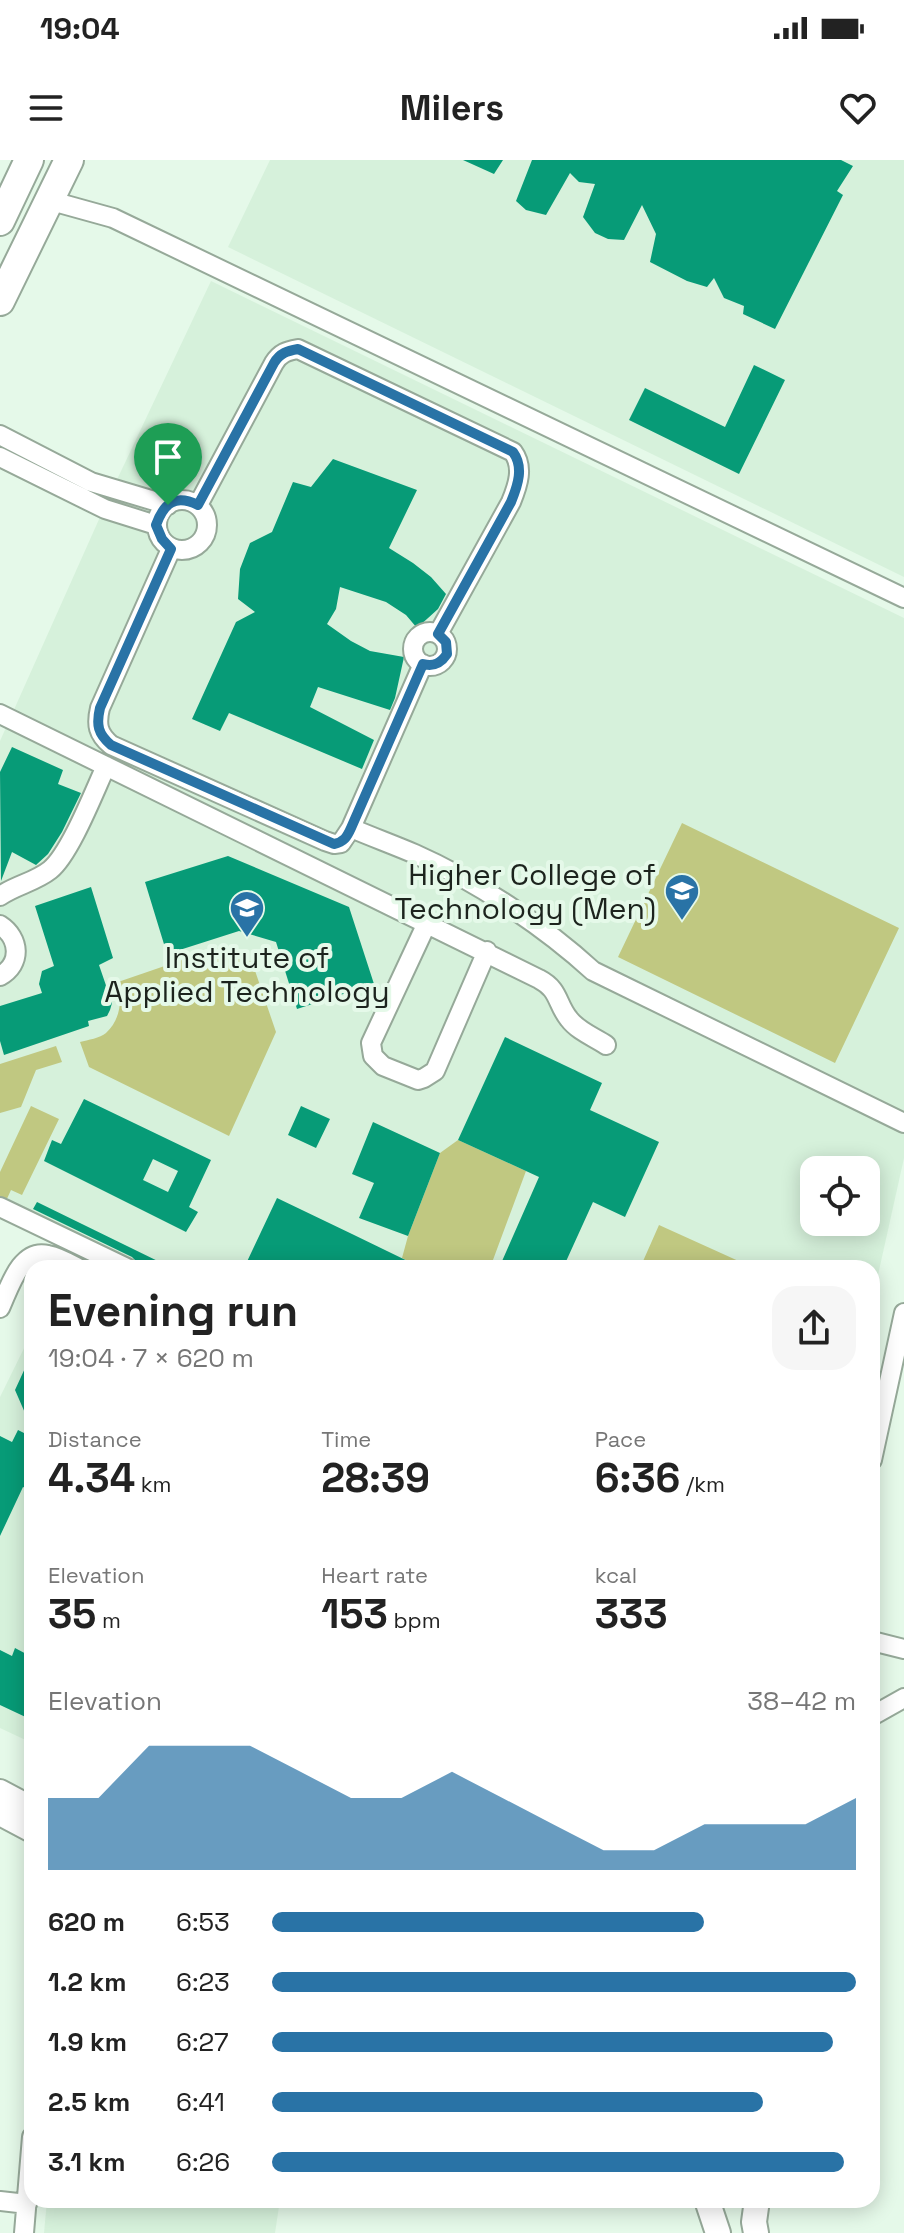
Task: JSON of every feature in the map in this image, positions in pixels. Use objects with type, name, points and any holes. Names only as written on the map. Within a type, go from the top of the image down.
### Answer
[{"type":"highway","points":[[0,221],[29,160]]},
{"type":"highway","points":[[0,301],[69,160]]},
{"type":"main road","points":[[0,1792],[24,1805]]},
{"type":"main road","points":[[0,1813],[24,1826]]},
{"type":"main road","points":[[710,2208],[718,2233]]},
{"type":"main road","points":[[756,2208],[756,2233]]},
{"type":"street","points":[[48,200],[113,218],[904,598]]},
{"type":"street","points":[[171,549],[100,708],[97,720],[101,736],[111,745],[325,841],[341,843],[351,828],[423,664],[440,663],[447,654],[446,642],[438,634],[518,486],[519,460],[513,452],[298,349],[278,356],[198,505]]},
{"type":"street","points":[[0,435],[39,455],[87,490],[105,509],[156,525]]},
{"type":"street","points":[[30,472],[39,455]]},
{"type":"street","points":[[0,457],[30,472],[87,490],[168,505]]},
{"type":"street","points":[[178,500],[198,505],[205,513],[208,524],[201,543],[182,551],[171,549],[156,525],[161,512],[178,500]]},
{"type":"street","points":[[0,714],[545,982],[556,992],[574,1025],[606,1045]]},
{"type":"street","points":[[0,896],[40,877],[61,859],[106,766]]},
{"type":"street","points":[[351,828],[417,855],[501,902],[570,950],[593,971],[904,1123]]},
{"type":"street","points":[[0,976],[16,958],[14,939],[3,927],[5,910],[19,885]]},
{"type":"street","points":[[427,923],[371,1043],[373,1056],[383,1066],[418,1080],[435,1071],[487,951]]},
{"type":"street","points":[[0,1207],[110,1260]]},
{"type":"street","points":[[28,1260],[40,1254],[61,1260]]},
{"type":"street","points":[[0,1308],[24,1264]]},
{"type":"street","points":[[880,1423],[904,1313]]},
{"type":"street","points":[[880,1643],[904,1649]]},
{"type":"street","points":[[880,1712],[904,1698]]},
{"type":"street","points":[[0,2201],[24,2204]]},
{"type":"street","points":[[24,2233],[27,2208]]},
{"type":"shaded area","points":[[270,160],[904,160],[904,577],[228,247]]},
{"type":"shaded area","points":[[211,281],[904,618],[904,1158],[880,1266],[880,1260],[95,1260],[0,1214],[0,741],[113,488]]},
{"type":"shaded area","points":[[24,1348],[24,1739],[0,1728],[0,1397]]},
{"type":"shaded area","points":[[46,2208],[279,2208],[275,2233],[44,2233]]},
{"type":"green space","points":[[682,823],[899,928],[835,1063],[618,957]]},
{"type":"green space","points":[[220,947],[252,962],[276,1032],[229,1136],[89,1067],[80,1042],[103,1035],[115,1022],[120,1002],[118,982]]},
{"type":"green space","points":[[56,1046],[62,1062],[36,1070],[21,1107],[0,1113],[0,1064]]},
{"type":"green space","points":[[31,1106],[59,1119],[22,1195],[11,1190],[5,1203],[0,1200],[0,1172]]},
{"type":"green space","points":[[458,1140],[526,1171],[493,1260],[402,1258],[440,1153]]},
{"type":"green space","points":[[659,1225],[736,1260],[644,1260]]},
{"type":"building","points":[[463,160],[503,160],[494,174]]},
{"type":"building","points":[[532,160],[841,160],[853,166],[837,191],[843,195],[775,329],[743,314],[744,306],[724,298],[714,278],[707,287],[687,281],[650,262],[656,234],[642,205],[624,240],[608,239],[595,233],[583,217],[595,184],[579,182],[570,173],[546,215],[526,210],[516,201]]},
{"type":"building","points":[[754,365],[785,380],[739,474],[629,420],[645,388],[725,427]]},
{"type":"building","points":[[333,459],[417,490],[389,548],[431,577],[446,594],[438,609],[417,628],[406,615],[386,602],[340,587],[336,609],[327,624],[370,651],[404,657],[390,710],[318,687],[310,707],[374,740],[362,769],[229,713],[220,731],[192,719],[236,622],[255,612],[238,599],[240,569],[250,543],[272,532],[293,482],[311,487]]},
{"type":"building","points":[[12,747],[63,770],[58,784],[81,793],[48,854],[36,865],[12,852],[1,881],[0,772]]},
{"type":"building","points":[[228,856],[349,907],[374,984],[297,1009],[276,942],[239,931],[167,954],[145,882]]},
{"type":"building","points":[[91,887],[113,958],[99,965],[112,1003],[107,1016],[88,1021],[89,1026],[4,1055],[0,1041],[0,1006],[42,993],[39,984],[42,971],[54,966],[35,906]]},
{"type":"building","points":[[505,1037],[602,1083],[590,1110],[659,1142],[625,1217],[593,1202],[567,1260],[503,1260],[539,1177],[458,1140]]},
{"type":"building","points":[[84,1099],[211,1160],[189,1207],[198,1212],[186,1232],[44,1161],[52,1140],[61,1144]],"holes":[[[153,1159],[178,1171],[168,1192],[143,1180]]]},
{"type":"building","points":[[301,1106],[330,1119],[316,1148],[288,1135]]},
{"type":"building","points":[[373,1122],[440,1153],[408,1236],[359,1218],[374,1183],[352,1174]]},
{"type":"building","points":[[277,1198],[406,1260],[248,1260]]},
{"type":"building","points":[[37,1202],[156,1260],[135,1260],[33,1209]]},
{"type":"building","points":[[24,1370],[24,1411],[15,1390]]},
{"type":"building","points":[[18,1430],[24,1433],[24,1487],[0,1536],[0,1436],[12,1442]]},
{"type":"building","points":[[15,1648],[24,1653],[24,1716],[0,1705],[0,1650],[12,1656]]},
{"type":"place","name":"Higher College of Technology (Men)","points":[[682,922]]},
{"type":"place","name":"Institute of Applied Technology","points":[[247,939]]},
{"type":"route","points":[[298,349],[513,452],[519,460],[518,486],[511,502],[438,634],[446,642],[447,654],[440,663],[423,664],[351,828],[341,843],[325,841],[111,745],[101,736],[97,720],[100,708],[171,549],[156,525],[161,512],[168,505],[178,500],[198,505],[278,356],[298,349]]}]
